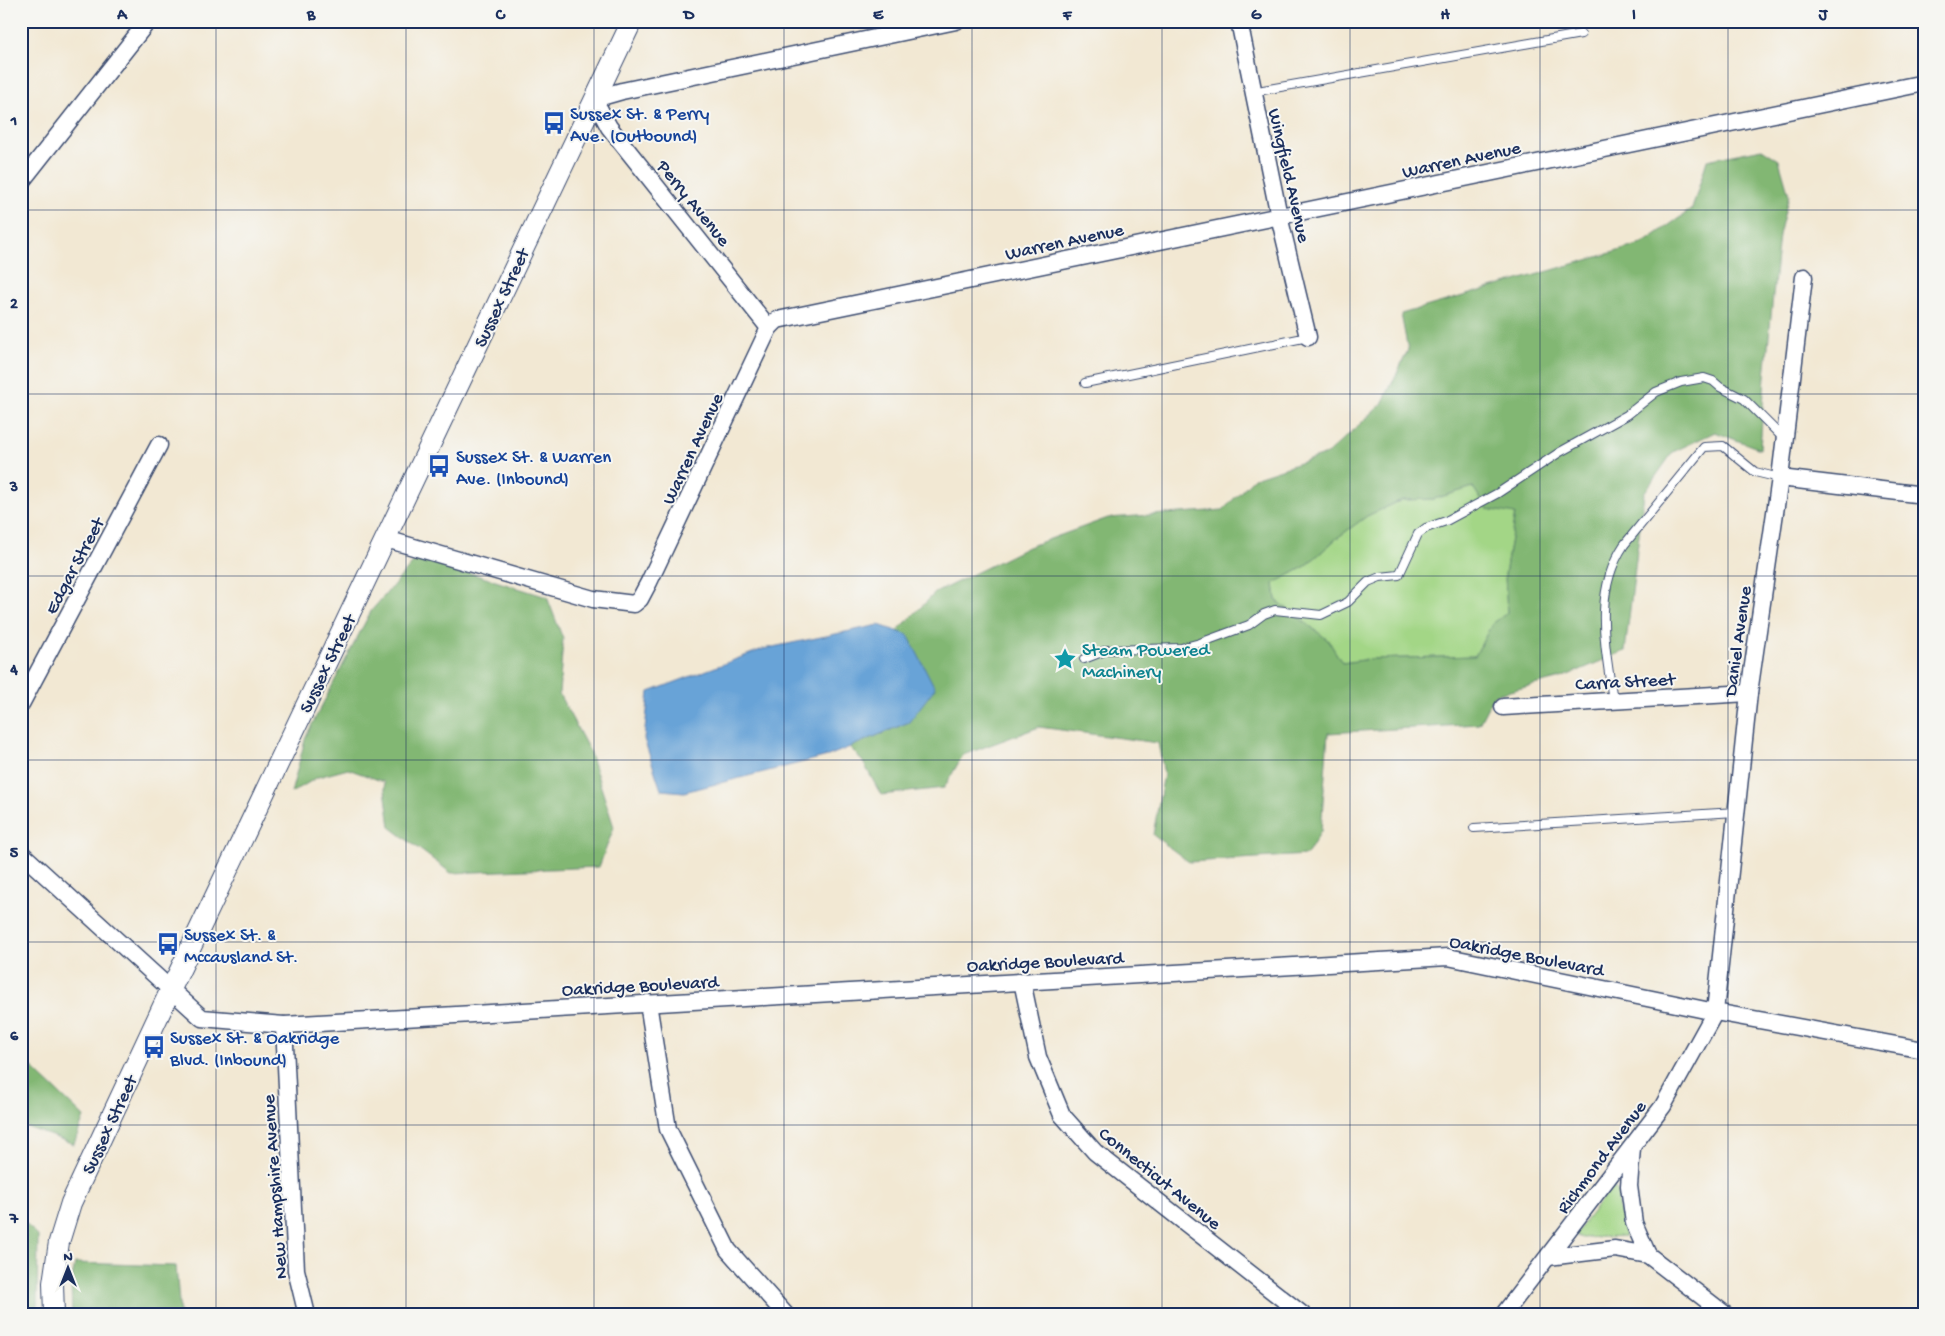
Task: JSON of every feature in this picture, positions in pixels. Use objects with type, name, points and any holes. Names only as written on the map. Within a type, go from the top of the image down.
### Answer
[{"type":"street","points":[[21,182],[148,21]]},
{"type":"street","name":"Sussex Street","points":[[54,1315],[54,1275],[59,1242],[71,1203],[632,21]]},
{"type":"street","points":[[594,99],[622,91],[956,21]]},
{"type":"street","name":"Wingfield Avenue","points":[[1239,21],[1252,92],[1279,216],[1308,337]]},
{"type":"street","name":"Warren Avenue","points":[[386,539],[593,599],[634,604],[640,599],[649,582],[769,328],[778,320],[1924,83]]},
{"type":"street","name":"Perry Avenue","points":[[594,99],[609,127],[769,328]]},
{"type":"street","name":"Daniel Avenue","points":[[1715,1012],[1749,693],[1780,478],[1804,277]]},
{"type":"street","name":"Edgar Street","points":[[21,704],[159,445]]},
{"type":"street","points":[[1780,478],[1924,495]]},
{"type":"street","name":"Carra Street","points":[[1503,707],[1749,693]]},
{"type":"street","name":"Oakridge Boulevard","points":[[21,853],[202,1018],[284,1025],[1448,957],[1715,1012],[1924,1050]]},
{"type":"street","name":"Connecticut Avenue","points":[[1022,981],[1038,1057],[1062,1115],[1095,1152],[1303,1315]]},
{"type":"street","points":[[648,1003],[668,1129],[728,1250],[786,1315]]},
{"type":"street","name":"Richmond Avenue","points":[[1503,1315],[1663,1106],[1715,1012]]},
{"type":"street","name":"New Hampshire Avenue","points":[[284,1025],[296,1270],[307,1315]]},
{"type":"street","points":[[1632,1148],[1629,1186],[1634,1223],[1648,1255]]},
{"type":"street","points":[[1548,1257],[1615,1249],[1648,1255],[1726,1315]]},
{"type":"lane","points":[[1252,92],[1581,34]]},
{"type":"lane","points":[[1084,384],[1308,337]]},
{"type":"lane","points":[[1084,659],[1107,650],[1181,648],[1249,625],[1264,614],[1275,610],[1320,615],[1334,610],[1348,602],[1368,582],[1380,577],[1399,575],[1418,534],[1426,528],[1446,520],[1498,493],[1560,452],[1627,415],[1656,392],[1682,382],[1704,378],[1713,381],[1744,399],[1784,438]]},
{"type":"lane","points":[[1613,701],[1602,620],[1606,584],[1614,560],[1624,545],[1704,447],[1723,446],[1755,472],[1780,478]]},
{"type":"lane","points":[[1474,828],[1736,812]]},
{"type":"green space","points":[[1762,149],[1779,160],[1789,195],[1779,235],[1760,449],[1715,432],[1673,452],[1644,493],[1625,651],[1561,678],[1494,695],[1479,724],[1328,733],[1321,831],[1307,855],[1189,862],[1153,835],[1164,774],[1158,743],[1039,727],[963,755],[944,788],[881,795],[863,762],[850,747],[909,722],[908,636],[897,631],[935,593],[1028,547],[1108,518],[1223,510],[1254,478],[1327,454],[1382,404],[1408,350],[1401,314],[1642,244],[1692,209],[1707,160]],"holes":[[[1473,487],[1487,509],[1515,514],[1505,575],[1507,613],[1492,624],[1475,656],[1371,659],[1342,663],[1328,640],[1276,600],[1274,583],[1306,566],[1337,538],[1367,516],[1402,500],[1434,499]]]},
{"type":"green space","points":[[1473,487],[1487,509],[1515,513],[1505,575],[1507,613],[1492,624],[1475,656],[1371,659],[1342,663],[1328,640],[1276,600],[1274,583],[1306,566],[1337,538],[1367,516],[1402,500],[1434,499]]},
{"type":"green space","points":[[418,557],[547,597],[563,639],[559,694],[589,750],[614,827],[599,867],[451,873],[390,827],[384,782],[348,769],[318,777],[291,793],[306,736],[371,611]]},
{"type":"green space","points":[[21,1057],[84,1117],[74,1144],[21,1125]]},
{"type":"green space","points":[[1612,1186],[1618,1192],[1618,1204],[1625,1236],[1582,1238],[1577,1236],[1576,1233]]},
{"type":"green space","points":[[21,1219],[38,1236],[37,1315],[21,1315]]},
{"type":"green space","points":[[75,1263],[176,1266],[180,1315],[72,1315],[71,1284]]},
{"type":"water","points":[[879,625],[908,635],[935,688],[909,722],[828,756],[684,792],[661,790],[644,739],[649,692],[763,649]]},
{"type":"place","name":"Sussex St. & Perry Ave. (Outbound)","points":[[554,123]]},
{"type":"place","name":"Sussex St. & Warren Ave. (Inbound)","points":[[439,466]]},
{"type":"place","name":"Steam Powered Machinery","points":[[1065,659]]},
{"type":"place","name":"Sussex St. & Mccausland St.","points":[[168,944]]},
{"type":"place","name":"Sussex St. & Oakridge Blvd. (Inbound)","points":[[154,1047]]}]
